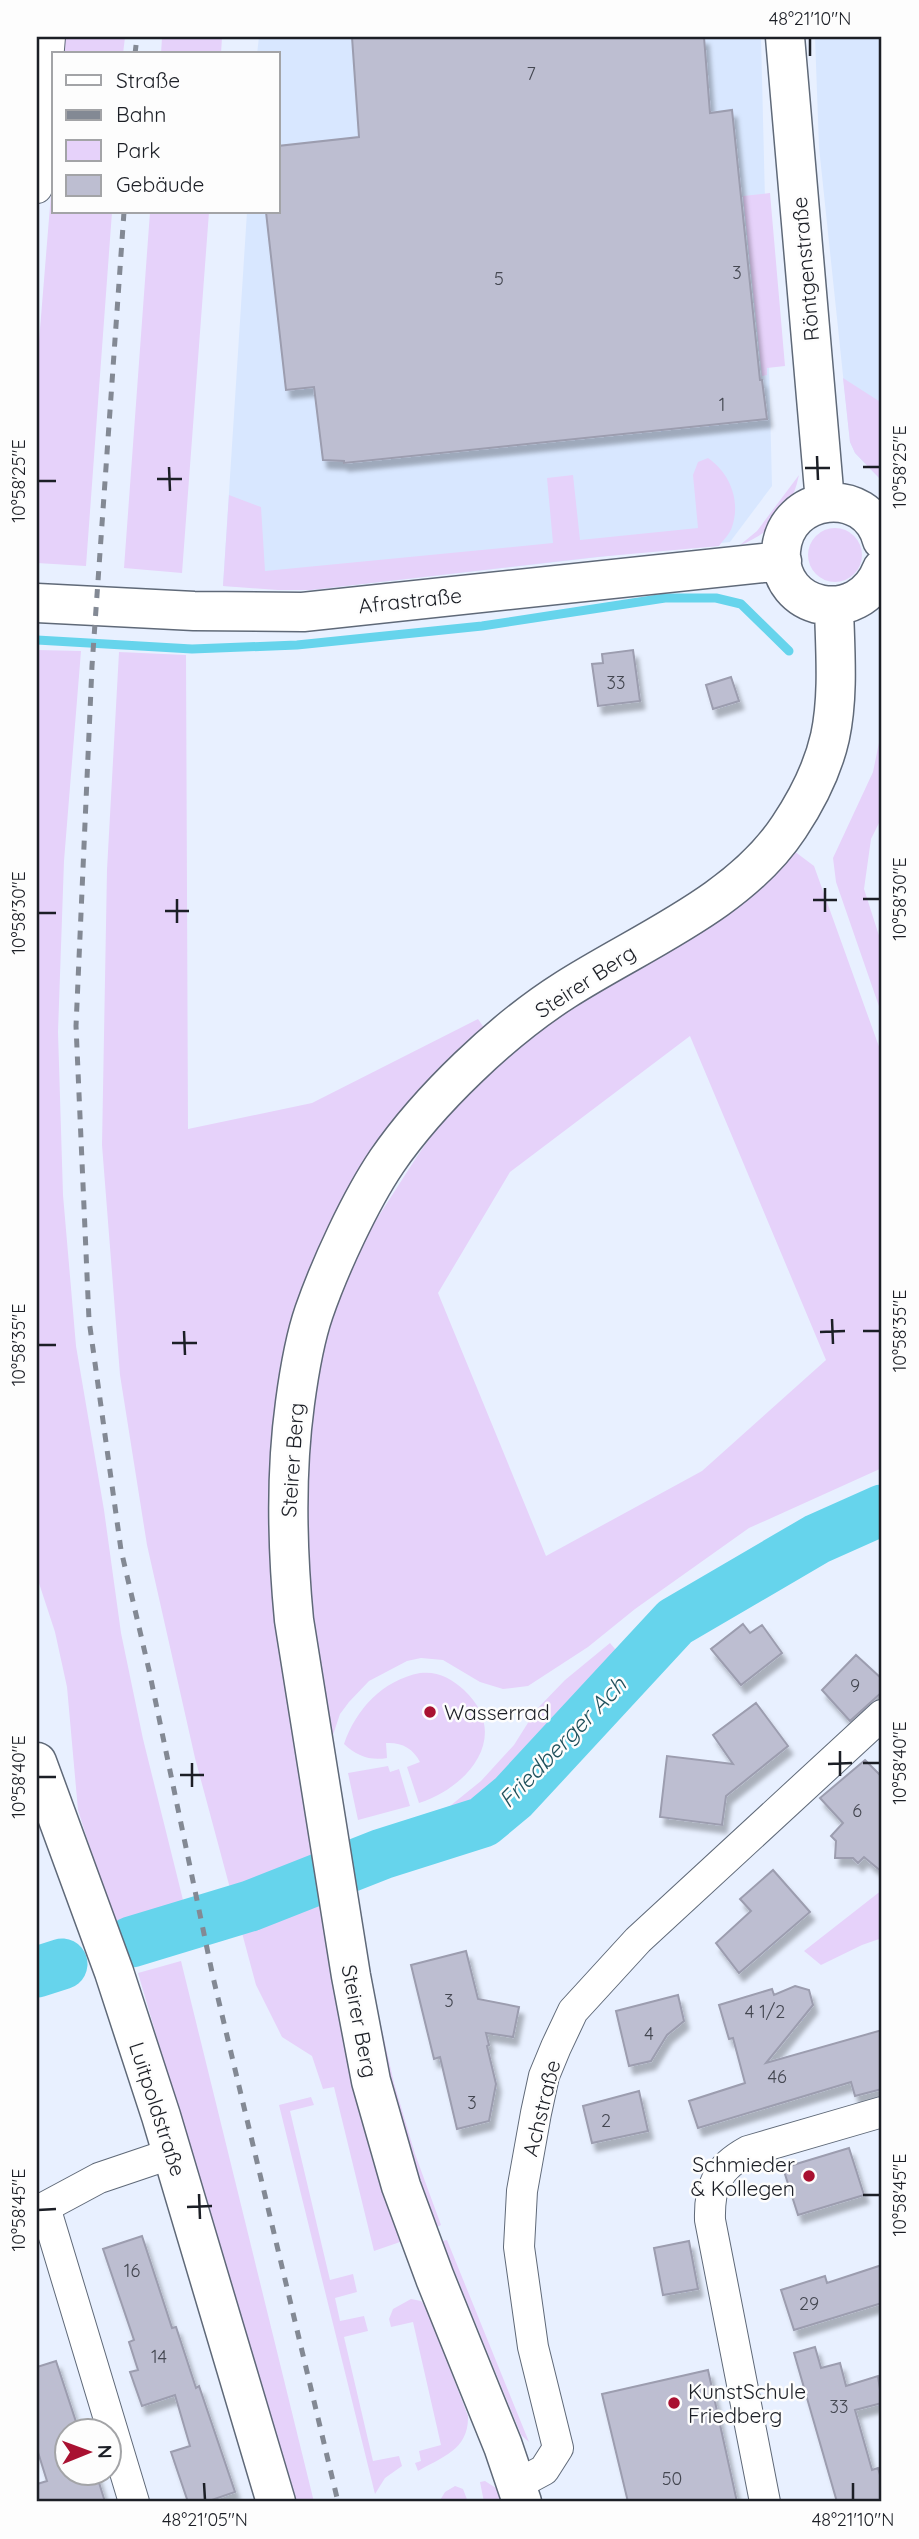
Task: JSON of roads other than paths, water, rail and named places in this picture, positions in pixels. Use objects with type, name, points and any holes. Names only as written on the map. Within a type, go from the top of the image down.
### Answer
[{"type":"street","points":[[37,188],[50,37]]},
{"type":"street","name":"Röntgenstraße","points":[[785,37],[825,502]]},
{"type":"street","points":[[882,540],[871,518],[856,507],[840,502],[825,502],[806,509],[792,521],[783,537],[782,561],[783,570],[791,585],[803,597],[834,607],[851,604],[866,595],[877,583],[882,569]]},
{"type":"street","name":"Afrastraße","points":[[37,603],[194,611],[303,611],[782,561]]},
{"type":"street","name":"Steirer Berg","points":[[519,2493],[401,2186],[371,2081],[323,1807],[288,1564],[288,1454],[299,1375],[313,1313],[352,1224],[387,1161],[449,1086],[503,1037],[563,991],[669,929],[744,878],[788,828],[818,774],[830,737],[835,695],[834,607]]},
{"type":"street","name":"Achstraße","points":[[519,2493],[544,2470],[558,2448],[533,2347],[519,2247],[522,2191],[536,2113],[544,2076],[556,2047],[573,2011],[638,1940],[882,1715]]},
{"type":"street","name":"Luitpoldstraße","points":[[37,1762],[109,1960],[173,2153],[276,2502]]},
{"type":"street","points":[[765,2495],[710,2220],[713,2187],[730,2161],[747,2151],[882,2112]]},
{"type":"street","points":[[134,2502],[41,2206],[99,2178],[173,2153]]},
{"type":"waterway","points":[[37,640],[192,649],[297,645],[482,626],[665,598],[716,598],[741,604],[789,651]]},
{"type":"waterway","name":"Friedberger Ach","points":[[131,1942],[250,1906],[382,1854],[483,1822],[513,1797],[675,1622],[817,1539],[882,1510]]},
{"type":"waterway","name":"Friedberger Ach","points":[[37,1972],[62,1964]]},
{"type":"railway","points":[[135,52],[137,37]]},
{"type":"railway","points":[[124,214],[92,666],[76,1026],[89,1320],[121,1550],[213,1977],[338,2502]]},
{"type":"place","name":"Wasserrad","points":[[430,1712]]},
{"type":"place","name":"Schmieder & Kollegen","points":[[809,2176]]},
{"type":"place","name":"KunstSchule Friedberg","points":[[674,2403]]}]
